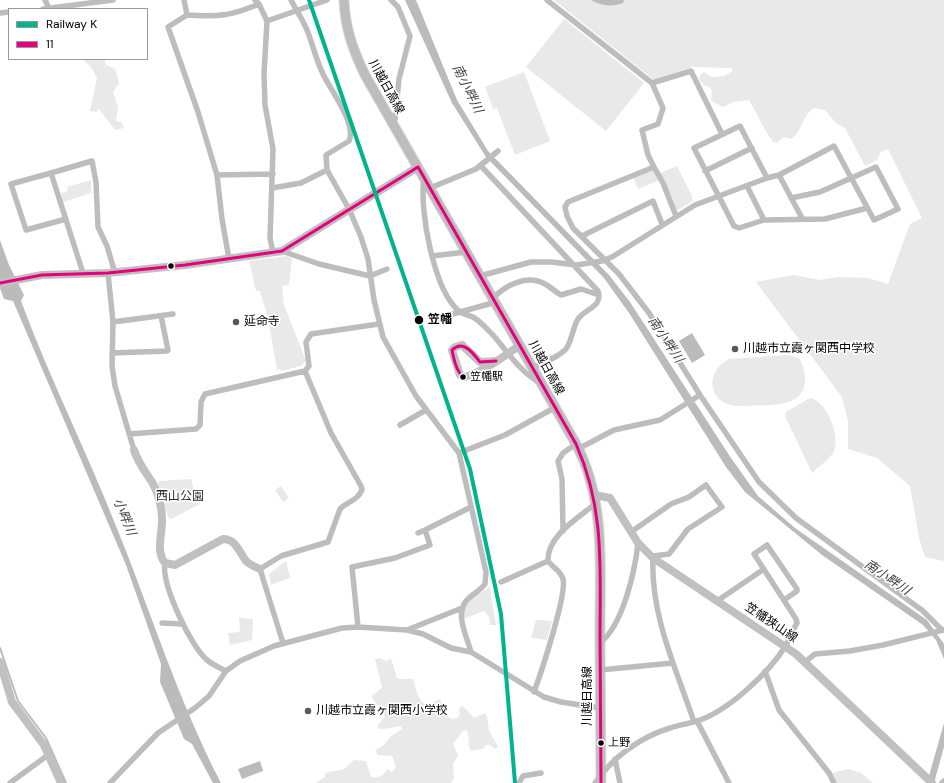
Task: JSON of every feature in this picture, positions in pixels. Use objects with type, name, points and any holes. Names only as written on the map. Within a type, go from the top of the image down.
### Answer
[{"type":"main road","name":"川越日高線","points":[[344,0],[346,28],[365,75],[577,446],[589,476],[594,499],[600,561],[601,778]]},
{"type":"street","points":[[53,8],[113,0]]},
{"type":"street","points":[[291,0],[306,28],[323,75],[337,97],[351,134],[349,141],[326,155],[327,170],[349,209],[364,244],[379,324],[389,349],[426,410],[459,453],[487,578],[482,588],[471,596],[462,608],[407,630]]},
{"type":"street","points":[[268,21],[297,11],[316,2],[327,0]]},
{"type":"street","points":[[391,0],[398,7],[410,36],[399,79],[395,119],[392,123]]},
{"type":"street","points":[[547,0],[652,83],[663,108],[658,124],[643,129],[642,134],[648,156],[663,183],[676,216]]},
{"type":"street","points":[[185,1],[187,15]]},
{"type":"street","points":[[229,259],[222,219],[217,175],[198,112],[168,27],[187,15],[221,16],[243,11],[258,1],[268,21],[264,54],[265,105],[273,149],[270,238],[273,252]]},
{"type":"street","points":[[652,83],[691,72],[722,134]]},
{"type":"street","points":[[767,178],[740,126],[694,148],[734,226],[739,228],[764,220],[802,218],[825,219],[867,208]]},
{"type":"street","points":[[480,276],[531,262],[551,262],[576,265],[604,260],[695,205],[719,195],[779,175],[834,146],[852,179],[867,208],[875,220],[898,209],[876,168],[852,179],[820,192],[791,198]]},
{"type":"street","points":[[705,171],[752,148]]},
{"type":"street","points":[[430,188],[480,166],[498,151]]},
{"type":"street","points":[[66,219],[26,230],[12,184],[92,161],[96,182],[98,227],[107,246],[111,273],[113,322],[112,353],[115,386],[134,450],[143,470],[154,485],[159,502],[162,518],[160,551],[161,557],[165,563],[164,573],[169,590],[184,624],[201,653],[208,661],[226,671]]},
{"type":"street","points":[[480,166],[576,265],[598,291],[599,301],[594,307],[579,318],[566,350],[533,368]]},
{"type":"street","points":[[0,283],[42,275],[111,273],[229,259],[282,250],[418,167]]},
{"type":"street","points":[[654,167],[568,202],[565,207],[567,216],[573,228],[629,286],[649,313],[699,396],[758,482],[796,518],[923,611],[942,631]]},
{"type":"street","points":[[272,188],[301,183],[327,170]]},
{"type":"street","points":[[51,173],[83,273]]},
{"type":"street","points":[[217,175],[273,174]]},
{"type":"street","points":[[779,175],[802,218]]},
{"type":"street","points":[[424,178],[423,201],[432,256],[443,287],[450,300],[460,312],[474,318],[493,336],[531,378],[542,384]]},
{"type":"street","points":[[747,186],[764,220]]},
{"type":"street","points":[[582,236],[653,201],[662,224]]},
{"type":"street","points":[[282,250],[323,265],[370,276],[387,269]]},
{"type":"street","points":[[432,256],[466,252]]},
{"type":"street","points":[[436,319],[494,300],[506,287],[515,283],[530,281],[544,283],[561,295],[582,289],[599,295]]},
{"type":"street","points":[[113,322],[174,314]]},
{"type":"street","points":[[112,353],[167,351],[161,316]]},
{"type":"street","points":[[129,434],[192,431],[200,425],[200,402],[205,394],[305,371],[309,366],[306,342],[308,336],[311,334],[379,324]]},
{"type":"street","points":[[496,362],[480,362],[462,345],[455,347],[452,350],[460,375],[463,378],[481,371],[496,362],[520,345]]},
{"type":"street","points":[[260,569],[281,556],[328,542],[340,509],[344,505],[355,500],[362,490],[331,433],[305,371]]},
{"type":"street","points":[[563,531],[562,479],[558,461],[563,453],[614,430],[660,420],[699,396]]},
{"type":"street","points":[[459,453],[501,436],[554,408]]},
{"type":"street","points":[[400,425],[426,410]]},
{"type":"street","points":[[631,532],[671,504],[689,497],[706,485],[722,508],[688,529],[669,554],[656,555],[653,558],[654,583],[660,624],[672,663],[677,672],[695,722],[729,783]]},
{"type":"street","name":"笠幡狭山線","points":[[594,499],[610,498],[638,543],[653,558],[785,646],[805,662],[932,783]]},
{"type":"street","points":[[548,561],[549,550],[563,531],[594,499]]},
{"type":"street","points":[[418,533],[471,507]]},
{"type":"street","points":[[358,626],[352,567],[388,560],[430,545],[425,530]]},
{"type":"street","points":[[165,563],[175,565],[223,540],[228,539],[234,543],[247,562],[260,569],[283,643]]},
{"type":"street","points":[[600,643],[611,631],[628,594],[636,563],[638,543]]},
{"type":"street","points":[[595,783],[601,778],[615,759],[648,736],[669,728],[695,722],[715,712],[740,695],[765,671],[785,646],[796,623],[796,619],[754,554],[767,545],[797,589],[797,591],[784,600]]},
{"type":"street","points":[[500,582],[548,561]]},
{"type":"street","points":[[534,692],[556,620],[564,585],[560,573],[548,561]]},
{"type":"street","points":[[717,601],[764,569]]},
{"type":"street","points":[[462,608],[462,619],[471,652]]},
{"type":"street","points":[[162,623],[184,624]]},
{"type":"street","points":[[110,783],[151,739],[194,709],[209,696],[226,671],[251,655],[283,643],[329,630],[358,626],[407,630],[423,634],[451,648],[471,652],[544,697],[561,702],[600,708]]},
{"type":"street","points":[[805,662],[815,654],[850,651],[942,631]]},
{"type":"street","points":[[0,662],[12,702],[39,738],[60,783]]},
{"type":"street","points":[[600,670],[672,663]]},
{"type":"street","points":[[765,671],[779,710],[829,773],[834,783]]},
{"type":"street","points":[[10,783],[48,755]]},
{"type":"street","points":[[615,759],[620,783]]},
{"type":"street","points":[[519,783],[523,776],[541,772]]},
{"type":"green space","points":[[554,0],[944,0],[944,561],[925,557],[919,538],[910,486],[877,458],[848,449],[848,421],[842,397],[756,282],[793,275],[820,280],[838,277],[868,278],[888,284],[910,224],[922,218],[888,149],[880,153],[875,161],[865,166],[845,128],[836,123],[825,110],[814,108],[807,115],[794,137],[790,139],[784,137],[778,142],[774,143],[749,100],[734,102],[723,107],[711,101],[712,90],[704,85],[699,79],[701,74],[704,72],[712,77],[724,76],[733,71],[731,68],[692,67],[654,80]]},
{"type":"green space","points":[[564,19],[644,83],[606,131],[526,67]]},
{"type":"green space","points":[[83,60],[104,60],[106,65],[115,69],[119,83],[113,92],[118,107],[116,121],[121,122],[124,128],[115,130],[98,108],[97,112],[90,111],[97,78],[91,67]]},
{"type":"green space","points":[[524,72],[550,141],[515,155],[497,108],[493,109],[485,87]]},
{"type":"green space","points":[[677,166],[693,201],[676,211],[660,173]]},
{"type":"green space","points":[[654,169],[660,180],[638,189],[633,177]]},
{"type":"green space","points":[[91,180],[91,193],[63,202],[61,193],[68,191],[67,187]]},
{"type":"green space","points":[[287,256],[292,258],[289,285],[282,286],[284,305],[306,361],[301,366],[281,371],[280,369],[277,370],[268,318],[260,291],[256,291],[249,261]]},
{"type":"green space","points":[[787,355],[799,358],[804,370],[805,383],[800,395],[795,399],[775,405],[735,406],[719,399],[714,393],[712,386],[716,371],[721,364],[729,359]]},
{"type":"green space","points":[[810,398],[816,400],[821,405],[831,420],[836,445],[832,454],[812,473],[785,416],[786,412]]},
{"type":"green space","name":"西山公園","points":[[191,479],[194,491],[198,491],[200,504],[171,519],[168,517],[158,483],[159,481]]},
{"type":"green space","points":[[281,486],[289,498],[283,502],[275,490]]},
{"type":"green space","points":[[286,561],[290,578],[271,585],[269,574]]},
{"type":"green space","points":[[490,587],[496,625],[490,625],[489,617],[484,611],[464,619],[465,608],[471,599]]},
{"type":"green space","points":[[239,618],[253,619],[252,640],[230,645],[228,633],[240,632]]},
{"type":"green space","points":[[536,620],[552,621],[547,640],[531,638]]},
{"type":"green space","points":[[380,658],[386,661],[391,658],[397,678],[413,679],[418,696],[423,703],[427,705],[440,699],[447,716],[451,719],[458,718],[460,713],[459,708],[463,706],[474,718],[485,713],[489,730],[498,747],[495,749],[490,745],[486,745],[483,749],[471,751],[469,747],[467,730],[463,731],[453,744],[458,755],[453,764],[454,778],[451,783],[315,783],[325,777],[325,773],[344,769],[354,760],[366,761],[371,777],[380,776],[387,769],[392,772],[396,767],[392,756],[378,755],[375,750],[383,746],[390,737],[402,729],[401,726],[379,729],[377,726],[385,717],[371,696],[382,688],[375,659]]},
{"type":"green space","points":[[848,769],[861,773],[873,783],[837,783],[832,773]]},
{"type":"shaded area","points":[[405,0],[416,0],[457,100],[488,151],[609,275],[630,302],[731,458],[758,496],[795,528],[927,620],[944,644],[944,659],[936,640],[923,625],[822,555],[745,492],[726,467],[629,313],[604,278],[486,157],[452,103]]},
{"type":"shaded area","points":[[591,0],[624,0],[623,3],[619,4],[602,5]]},
{"type":"shaded area","points":[[0,240],[9,265],[24,295],[21,301],[55,386],[129,558],[191,720],[221,783],[213,783],[192,744],[184,739],[160,682],[161,664],[126,565],[13,301],[4,299],[0,288]]},
{"type":"shaded area","points":[[692,333],[705,355],[692,363],[679,341]]},
{"type":"shaded area","points":[[944,723],[944,747],[934,783],[927,783]]},
{"type":"shaded area","points":[[260,761],[263,771],[242,779],[238,769]]},
{"type":"waterway","points":[[0,648],[18,701],[46,738],[66,783]]},
{"type":"rail line","name":"K","points":[[309,0],[470,469],[501,614],[515,783]]},
{"type":"transit line","name":"11","points":[[418,167],[576,444],[585,468],[592,492],[599,539],[601,783]]},
{"type":"transit line","name":"11","points":[[0,283],[42,275],[108,273],[185,265],[282,251],[418,167]]},
{"type":"transit line","name":"11","points":[[463,377],[457,368],[452,350],[456,347],[460,346],[468,348],[480,362],[496,361]]},
{"type":"place","name":"笠幡","points":[[419,320]]},
{"type":"place","name":"延命寺","points":[[236,322]]},
{"type":"place","name":"川越市立霞ヶ関西中学校","points":[[735,349]]},
{"type":"place","name":"笠幡駅","points":[[463,377]]},
{"type":"place","name":"川越市立霞ヶ関西小学校","points":[[308,711]]},
{"type":"place","name":"上野","points":[[601,743]]},
{"type":"water label","name":"南小畔川","points":[[467,89]]},
{"type":"water label","name":"南小畔川","points":[[665,340]]},
{"type":"water label","name":"小畔川","points":[[124,517]]},
{"type":"water label","name":"南小畔川","points":[[887,578]]}]
